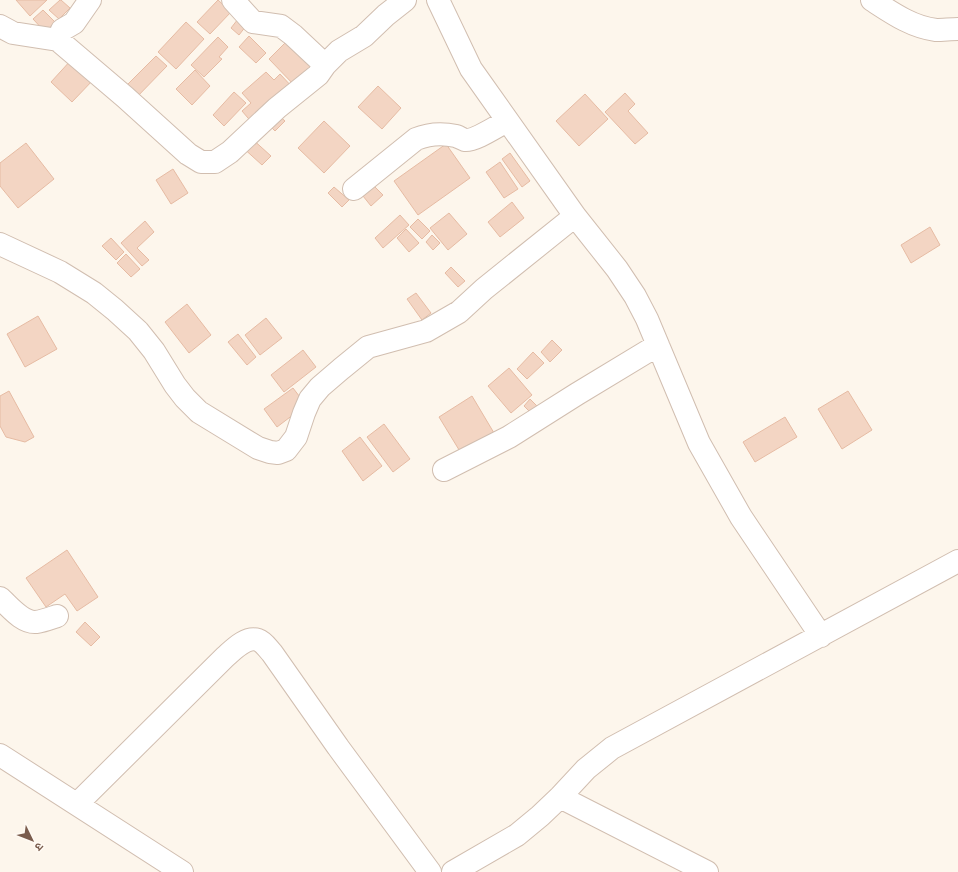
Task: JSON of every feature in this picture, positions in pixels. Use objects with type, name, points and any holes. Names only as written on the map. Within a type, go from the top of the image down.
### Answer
[{"type":"street","points":[[58,40],[62,30],[74,23],[90,0]]},
{"type":"street","points":[[233,0],[253,22],[281,26],[293,35],[324,65]]},
{"type":"street","points":[[0,26],[13,33],[58,40],[125,97],[188,154],[201,162],[215,162],[230,152],[277,108],[318,75],[324,65],[339,51],[364,36],[390,11],[405,0]]},
{"type":"street","points":[[438,0],[471,69],[575,216],[617,269],[635,296],[658,345],[699,443],[742,517],[821,636]]},
{"type":"street","points":[[872,0],[893,14],[916,25],[937,30],[958,29]]},
{"type":"street","points":[[354,189],[416,139],[425,135],[446,135],[457,136],[464,140],[472,139],[507,121]]},
{"type":"street","points":[[0,244],[60,272],[94,293],[138,331],[154,351],[179,390],[199,412],[258,448],[278,453],[286,450],[296,437],[310,398],[341,368],[368,347],[426,330],[459,312],[484,289],[575,216]]},
{"type":"street","points":[[444,470],[509,437],[658,345]]},
{"type":"street","points":[[454,872],[517,835],[560,797],[586,769],[612,748],[958,561]]},
{"type":"street","points":[[0,598],[17,614],[29,621],[37,622],[57,616]]},
{"type":"street","points":[[77,804],[224,657],[250,639],[257,639],[272,653],[338,747],[430,872]]},
{"type":"street","points":[[0,755],[182,872]]},
{"type":"street","points":[[560,797],[707,872]]},
{"type":"building","points":[[16,0],[47,0],[30,16]]},
{"type":"building","points":[[60,0],[70,8],[59,19],[49,10]]},
{"type":"building","points":[[218,0],[231,12],[210,34],[197,22]]},
{"type":"building","points":[[43,10],[57,24],[46,33],[33,19]]},
{"type":"building","points":[[238,19],[246,26],[239,35],[231,28]]},
{"type":"building","points":[[186,22],[204,39],[176,69],[158,52]]},
{"type":"building","points":[[249,36],[266,53],[256,63],[239,47]]},
{"type":"building","points":[[218,37],[228,47],[219,57],[222,59],[204,77],[191,65]]},
{"type":"building","points":[[289,39],[317,68],[296,87],[269,59]]},
{"type":"building","points":[[156,56],[167,66],[133,101],[122,90]]},
{"type":"building","points":[[72,59],[94,79],[72,102],[51,82]]},
{"type":"building","points":[[195,70],[210,86],[192,105],[176,89]]},
{"type":"building","points":[[266,72],[274,80],[280,74],[294,89],[254,125],[242,111],[251,103],[242,93]]},
{"type":"building","points":[[378,86],[401,108],[382,129],[358,107]]},
{"type":"building","points":[[234,92],[246,103],[224,126],[213,115]]},
{"type":"building","points":[[625,93],[635,104],[628,111],[648,133],[635,144],[605,112]]},
{"type":"building","points":[[585,94],[608,119],[579,146],[556,121]]},
{"type":"building","points":[[275,112],[285,121],[275,131],[266,122]]},
{"type":"building","points":[[324,121],[350,146],[324,173],[298,148]]},
{"type":"building","points":[[250,137],[271,156],[262,165],[241,146]]},
{"type":"building","points":[[26,143],[54,179],[18,208],[0,186],[0,163]]},
{"type":"building","points":[[446,144],[470,178],[418,215],[394,181]]},
{"type":"building","points":[[510,153],[530,181],[522,187],[502,159]]},
{"type":"building","points":[[500,162],[518,189],[504,198],[486,172]]},
{"type":"building","points":[[173,169],[188,193],[171,204],[156,180]]},
{"type":"building","points":[[374,186],[383,195],[371,206],[363,196]]},
{"type":"building","points":[[334,187],[349,200],[342,207],[328,193]]},
{"type":"building","points":[[512,202],[524,218],[500,237],[488,222]]},
{"type":"building","points":[[449,213],[467,234],[448,250],[430,228]]},
{"type":"building","points":[[400,215],[409,225],[383,248],[375,238]]},
{"type":"building","points":[[418,219],[430,231],[422,239],[410,227]]},
{"type":"building","points":[[145,221],[154,232],[137,248],[149,260],[142,266],[121,243]]},
{"type":"building","points":[[930,227],[940,245],[911,263],[901,245]]},
{"type":"building","points":[[406,229],[419,243],[409,252],[397,238]]},
{"type":"building","points":[[432,235],[440,243],[433,250],[426,242]]},
{"type":"building","points":[[111,238],[124,252],[116,260],[102,246]]},
{"type":"building","points":[[126,254],[140,269],[131,277],[117,263]]},
{"type":"building","points":[[451,267],[465,281],[458,287],[445,273]]},
{"type":"building","points":[[416,293],[431,313],[422,320],[407,299]]},
{"type":"building","points":[[187,304],[211,335],[189,353],[165,322]]},
{"type":"building","points":[[38,316],[57,349],[25,367],[7,334]]},
{"type":"building","points":[[266,318],[282,338],[260,355],[245,335]]},
{"type":"building","points":[[238,334],[256,357],[247,365],[228,342]]},
{"type":"building","points":[[552,340],[562,350],[550,362],[541,352]]},
{"type":"building","points":[[303,350],[316,367],[284,392],[271,375]]},
{"type":"building","points":[[533,352],[544,363],[527,379],[517,369]]},
{"type":"building","points":[[509,368],[532,395],[511,413],[488,386]]},
{"type":"building","points":[[293,388],[306,405],[277,427],[264,409]]},
{"type":"building","points":[[9,391],[34,437],[25,442],[6,437],[0,426],[0,396]]},
{"type":"building","points":[[848,391],[872,430],[842,449],[818,409]]},
{"type":"building","points":[[472,396],[497,438],[464,458],[439,417]]},
{"type":"building","points":[[530,399],[539,408],[532,414],[524,406]]},
{"type":"building","points":[[785,417],[797,437],[755,462],[743,442]]},
{"type":"building","points":[[384,424],[410,459],[393,472],[367,437]]},
{"type":"building","points":[[360,437],[382,466],[363,481],[342,451]]},
{"type":"building","points":[[67,550],[98,597],[77,611],[65,594],[46,607],[26,578]]},
{"type":"building","points":[[85,622],[100,637],[91,646],[76,632]]}]
